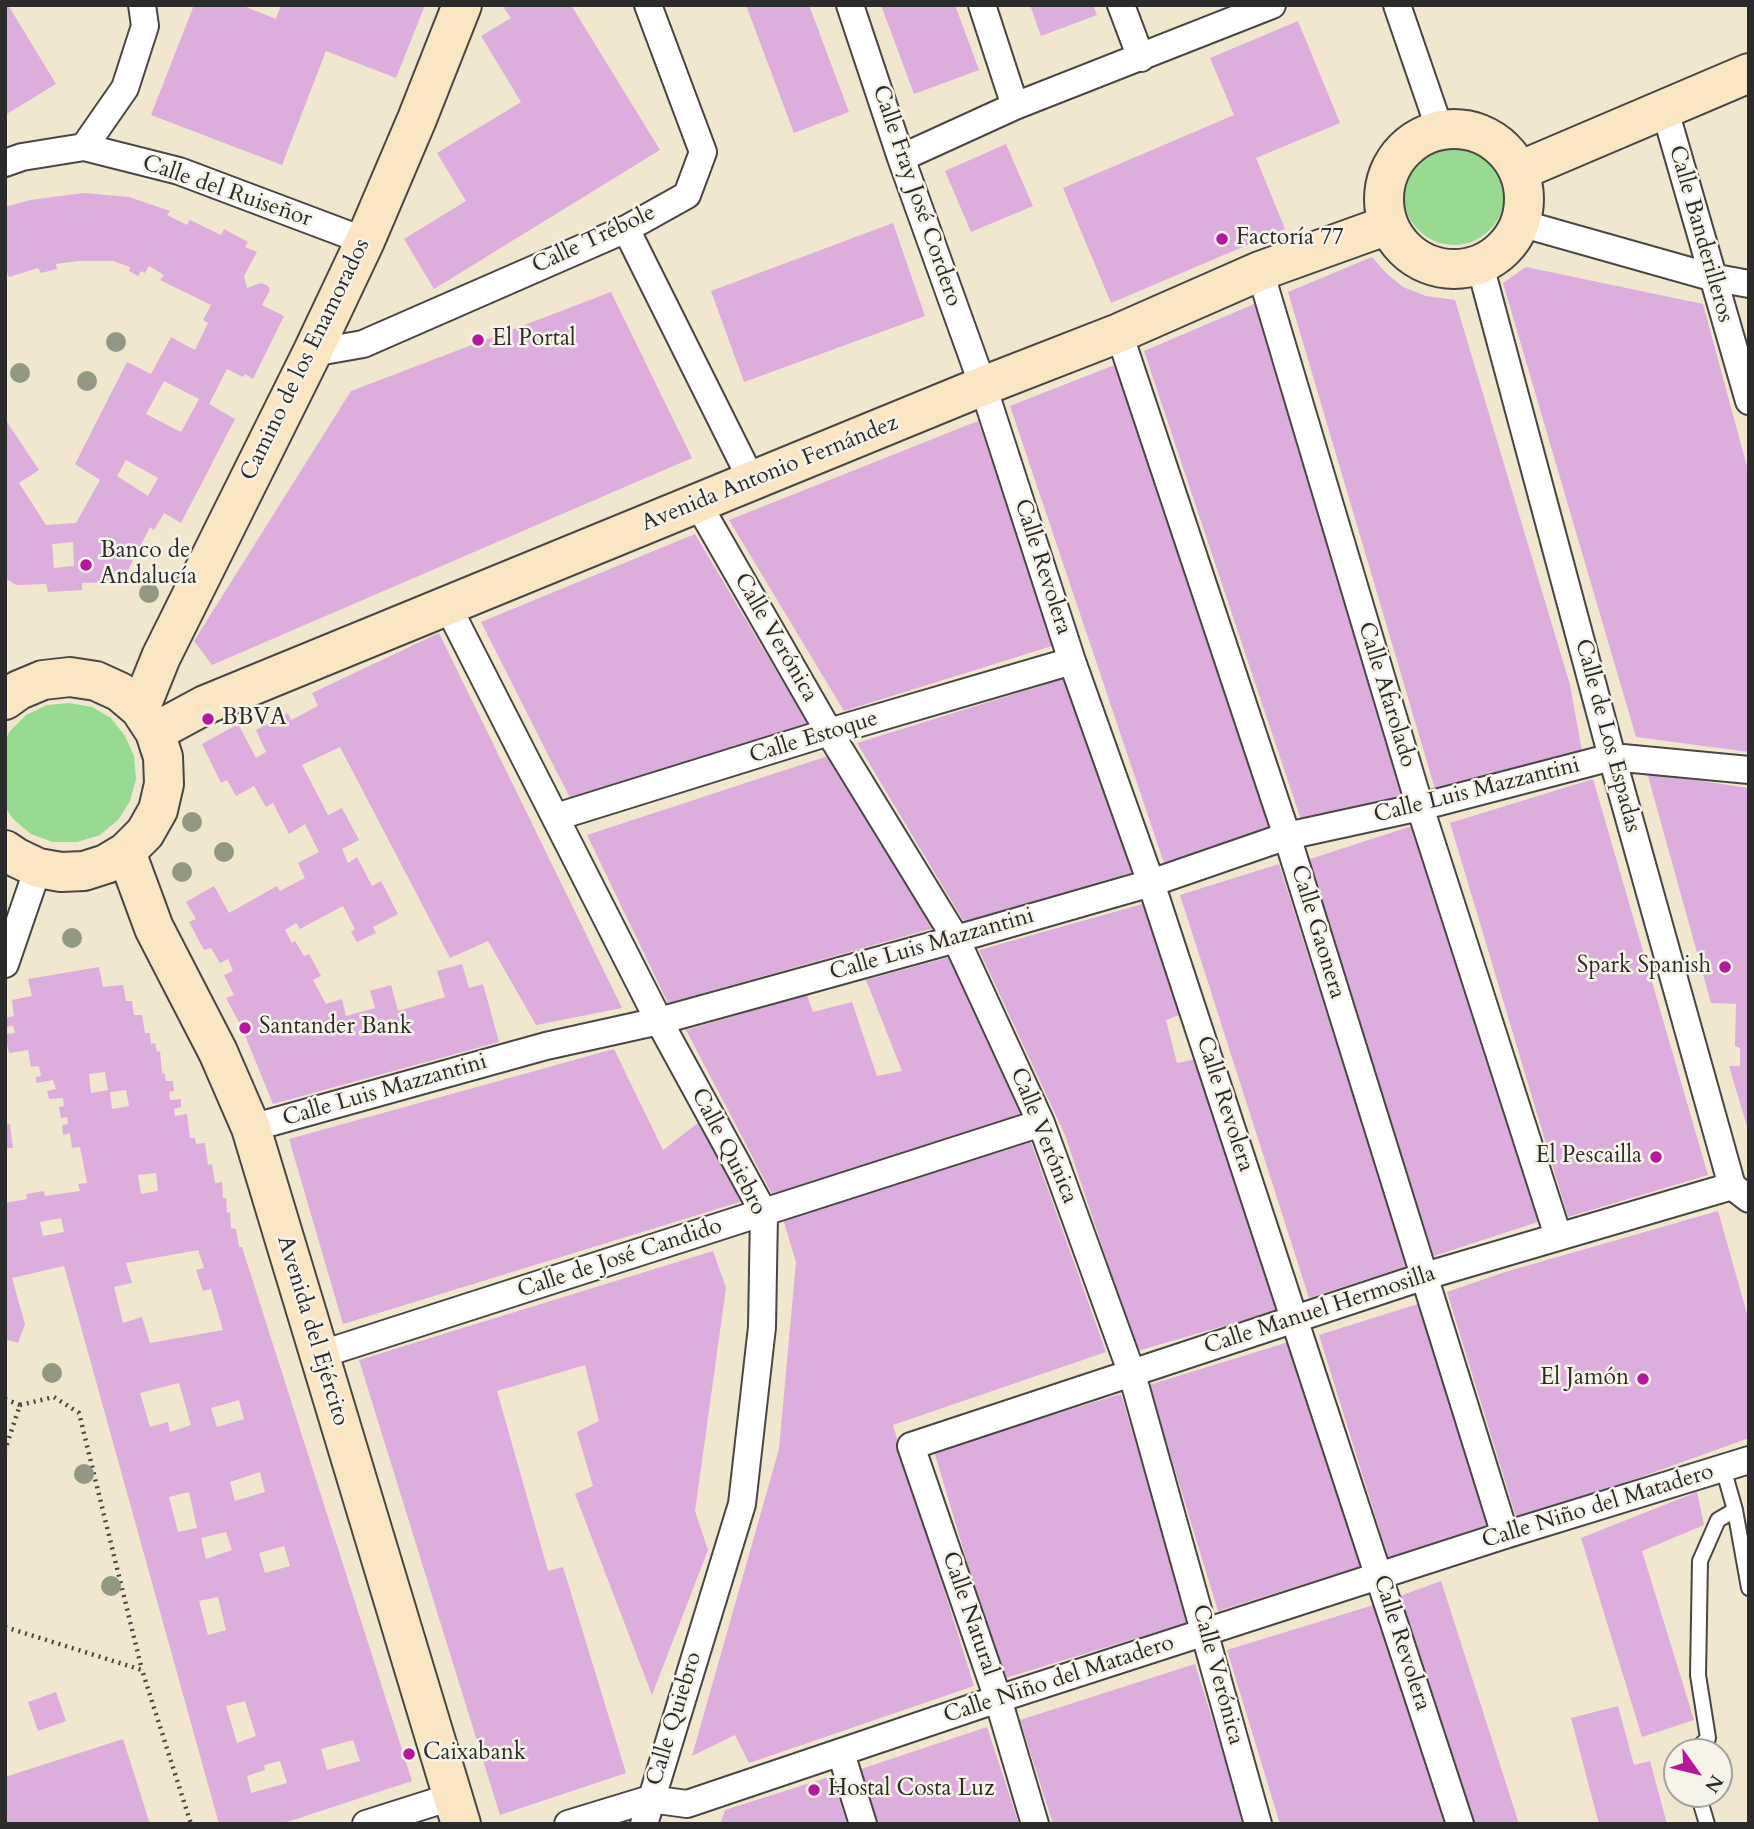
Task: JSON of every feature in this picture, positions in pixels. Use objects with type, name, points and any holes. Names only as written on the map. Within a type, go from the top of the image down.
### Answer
[{"type":"street","points":[[84,147],[125,88],[145,26],[142,5]]},
{"type":"street","name":"Camino de los Enamorados","points":[[148,721],[161,657],[312,354],[365,241],[462,5]]},
{"type":"street","name":"Calle Trébole","points":[[312,354],[363,344],[626,229],[687,195],[703,152],[648,5]]},
{"type":"street","name":"Calle Fray José Cordero","points":[[850,5],[901,158],[983,386]]},
{"type":"street","points":[[982,5],[1015,106]]},
{"type":"street","points":[[1121,5],[1141,58]]},
{"type":"street","points":[[901,158],[1015,106],[1272,5]]},
{"type":"street","points":[[1397,5],[1440,130]]},
{"type":"street","points":[[1519,171],[1749,73]]},
{"type":"street","name":"Calle Banderilleros","points":[[1664,107],[1749,401]]},
{"type":"street","points":[[1463,129],[1486,136],[1505,150],[1519,171],[1524,205],[1520,223],[1511,240],[1497,255],[1480,265],[1458,269],[1436,267],[1416,259],[1399,244],[1388,225],[1383,201],[1387,177],[1398,155],[1417,139],[1440,130],[1463,129]]},
{"type":"street","name":"Calle del Ruiseñor","points":[[5,163],[22,157],[84,147],[179,171],[365,241]]},
{"type":"street","points":[[1520,223],[1711,277],[1749,284]]},
{"type":"street","name":"Avenida Antonio Fernández","points":[[148,721],[205,705],[983,386],[1119,333],[1260,271],[1388,225]]},
{"type":"street","points":[[626,229],[752,481]]},
{"type":"street","name":"Calle de Los Espadas","points":[[1480,265],[1612,757],[1740,1192]]},
{"type":"street","name":"Calle Afarolado","points":[[1260,271],[1420,807],[1559,1236]]},
{"type":"street","name":"Calle Gaonera","points":[[1119,333],[1287,836],[1505,1535]]},
{"type":"street","name":"Calle Revolera","points":[[983,386],[1072,661],[1152,883],[1460,1824]]},
{"type":"street","name":"Calle Verónica","points":[[698,504],[829,732],[956,939],[1041,1123],[1132,1374],[1258,1824]]},
{"type":"street","name":"Calle Quiebro","points":[[448,607],[659,1021],[764,1213],[762,1327],[741,1504],[647,1812]]},
{"type":"street","name":"Calle Estoque","points":[[556,817],[829,732],[1072,661]]},
{"type":"street","points":[[5,700],[19,690],[43,680],[70,677],[96,681],[120,692],[148,721],[163,757],[164,784],[158,810],[145,833],[126,852],[106,864],[84,871],[61,872],[22,859],[5,964]]},
{"type":"street","points":[[1612,757],[1749,770]]},
{"type":"street","name":"Calle Luis Mazzantini","points":[[251,1128],[546,1046],[659,1021],[956,939],[1152,883],[1287,836],[1420,807],[1612,757]]},
{"type":"street","name":"Avenida del Ejército","points":[[126,852],[154,928],[218,1052],[251,1128],[456,1810]]},
{"type":"street","name":"Calle de José Candido","points":[[319,1356],[1041,1123]]},
{"type":"street","name":"Calle Manuel Hermosilla","points":[[911,1446],[1425,1276],[1559,1236],[1740,1192]]},
{"type":"street","name":"Calle Natural","points":[[911,1446],[998,1699],[1035,1824]]},
{"type":"street","name":"Calle Niño del Matadero","points":[[568,1824],[647,1812],[690,1814],[841,1753],[998,1699],[1505,1535],[1749,1460]]},
{"type":"street","points":[[841,1753],[863,1824]]},
{"type":"street","points":[[366,1824],[456,1810]]},
{"type":"lane","points":[[1723,1468],[1735,1510],[1749,1588]]},
{"type":"lane","points":[[1708,1738],[1698,1675],[1700,1561],[1718,1520],[1735,1510]]},
{"type":"path","points":[[5,1399],[20,1405],[54,1397],[79,1413],[142,1670],[191,1824]]},
{"type":"path","points":[[5,1450],[20,1405]]},
{"type":"path","points":[[5,1627],[142,1670]]},
{"type":"green space","points":[[1454,145],[1482,153],[1496,167],[1504,195],[1496,223],[1482,237],[1454,245],[1426,237],[1412,223],[1404,195],[1412,167],[1426,153]]},
{"type":"green space","points":[[69,703],[92,707],[111,718],[125,736],[134,756],[136,779],[130,801],[118,820],[100,835],[77,842],[53,842],[31,834],[13,819],[5,807],[5,740],[26,715],[47,705]]},
{"type":"building","points":[[5,5],[8,5],[56,84],[5,115]]},
{"type":"building","points":[[194,5],[241,5],[276,19],[281,5],[425,5],[396,78],[326,51],[282,165],[151,115]]},
{"type":"building","points":[[508,5],[571,5],[660,150],[434,289],[404,239],[466,201],[437,153],[521,102],[481,36],[511,18],[504,8]]},
{"type":"building","points":[[746,5],[809,5],[849,112],[794,133]]},
{"type":"building","points":[[881,5],[955,5],[979,70],[914,94]]},
{"type":"building","points":[[1030,5],[1093,5],[1097,15],[1041,36]]},
{"type":"building","points":[[1298,21],[1340,123],[1256,158],[1285,229],[1111,303],[1063,188],[1234,115],[1210,58]]},
{"type":"building","points":[[1006,144],[1033,206],[971,232],[945,171]]},
{"type":"building","points":[[84,193],[129,197],[170,211],[167,215],[187,225],[190,220],[221,235],[224,229],[248,242],[245,247],[257,252],[244,276],[247,288],[261,283],[268,286],[270,290],[262,305],[284,316],[253,379],[227,369],[209,404],[235,419],[181,523],[164,513],[154,530],[150,527],[128,570],[115,572],[115,582],[82,583],[82,590],[48,592],[46,584],[16,585],[5,578],[5,419],[39,470],[19,483],[46,525],[76,523],[100,480],[75,464],[127,362],[151,374],[171,337],[195,350],[208,323],[203,320],[211,305],[160,280],[164,275],[149,266],[145,273],[141,271],[138,276],[129,271],[130,267],[113,261],[56,264],[57,269],[41,273],[38,268],[9,277],[5,272],[5,207],[30,200]],"holes":[[[164,381],[199,399],[181,432],[146,414]],[[126,460],[158,478],[148,496],[117,476]],[[73,542],[74,566],[54,568],[52,544]]]},
{"type":"building","points":[[893,223],[925,316],[744,382],[711,291]]},
{"type":"building","points":[[1372,257],[1403,287],[1426,296],[1455,300],[1570,685],[1582,751],[1435,789],[1288,292]]},
{"type":"building","points":[[1526,267],[1703,304],[1749,474],[1749,752],[1636,737],[1503,283]]},
{"type":"building","points":[[611,292],[692,458],[212,665],[194,641],[351,391]]},
{"type":"building","points":[[1259,302],[1404,799],[1302,823],[1144,351]]},
{"type":"building","points":[[1117,364],[1271,832],[1164,863],[1010,406]]},
{"type":"building","points":[[978,421],[1055,645],[844,711],[729,520]]},
{"type":"building","points":[[695,534],[809,726],[572,802],[481,622]]},
{"type":"building","points":[[439,633],[622,1008],[536,1025],[488,941],[450,958],[340,747],[302,765],[328,815],[342,808],[359,840],[342,849],[348,863],[357,857],[372,886],[381,881],[398,914],[373,927],[376,933],[357,942],[351,932],[355,929],[343,906],[300,929],[296,923],[285,930],[292,943],[295,941],[304,956],[309,954],[321,976],[313,980],[326,1004],[342,999],[346,1016],[375,1008],[370,991],[391,985],[398,1011],[445,997],[437,971],[462,964],[469,988],[483,984],[499,1042],[273,1104],[242,1028],[226,998],[234,995],[224,975],[233,971],[228,959],[220,963],[211,948],[204,950],[189,922],[196,919],[186,902],[214,886],[229,913],[277,886],[280,891],[305,878],[298,863],[319,852],[305,824],[289,834],[273,803],[266,807],[254,786],[236,796],[227,780],[221,783],[202,744],[238,724],[256,758],[266,752],[256,730],[288,713],[291,720],[318,706],[312,693]]},
{"type":"building","points":[[1066,678],[1134,872],[964,922],[857,743]]},
{"type":"building","points":[[828,756],[934,928],[668,1003],[587,835]]},
{"type":"building","points":[[1660,775],[1749,788],[1749,1133],[1729,1066],[1740,1066],[1740,1048],[1735,1046],[1736,1004],[1711,1003],[1648,776]]},
{"type":"building","points":[[1593,779],[1708,1175],[1568,1217],[1450,823]]},
{"type":"building","points":[[1415,825],[1541,1221],[1434,1256],[1307,860]]},
{"type":"building","points":[[1279,864],[1407,1266],[1309,1298],[1180,895]]},
{"type":"building","points":[[1146,903],[1182,1014],[1166,1020],[1177,1063],[1197,1059],[1283,1309],[1137,1351],[1065,1135],[979,950]]},
{"type":"building","points":[[950,957],[1025,1114],[773,1196],[686,1030],[807,995],[813,1012],[852,1002],[877,1076],[902,1071],[866,980]]},
{"type":"building","points":[[99,967],[103,987],[123,985],[126,1001],[132,1001],[134,1015],[142,1015],[145,1033],[150,1033],[151,1044],[155,1043],[157,1052],[160,1051],[162,1073],[165,1074],[166,1081],[173,1081],[174,1091],[169,1092],[170,1100],[181,1099],[181,1107],[174,1109],[175,1116],[187,1114],[190,1138],[195,1138],[196,1144],[205,1143],[208,1165],[212,1164],[215,1183],[222,1182],[231,1228],[236,1229],[239,1247],[242,1247],[412,1781],[281,1824],[219,1824],[64,1266],[12,1278],[25,1324],[18,1343],[5,1339],[5,1203],[27,1199],[26,1194],[44,1191],[45,1196],[80,1191],[78,1184],[87,1183],[80,1147],[72,1148],[70,1133],[63,1135],[62,1125],[68,1124],[67,1117],[61,1118],[59,1107],[64,1106],[63,1098],[49,1099],[47,1091],[56,1089],[53,1080],[36,1083],[36,1077],[41,1076],[39,1066],[31,1067],[28,1050],[9,1053],[5,1034],[15,1033],[13,1026],[5,1027],[5,1018],[14,1016],[12,1000],[32,996],[28,979]],"holes":[[[105,1072],[108,1090],[91,1093],[89,1074]],[[126,1090],[129,1106],[112,1109],[110,1092]],[[156,1173],[158,1191],[141,1194],[138,1175]],[[61,1218],[64,1232],[43,1236],[40,1222]],[[198,1250],[204,1268],[196,1270],[203,1291],[211,1289],[223,1330],[150,1343],[142,1317],[123,1323],[114,1287],[132,1283],[126,1263]],[[179,1383],[191,1425],[170,1432],[168,1422],[150,1427],[140,1393]],[[239,1400],[244,1419],[217,1427],[211,1408]],[[260,1472],[265,1492],[235,1501],[230,1482]],[[189,1492],[197,1528],[178,1532],[169,1497]],[[226,1532],[232,1550],[206,1559],[201,1538]],[[284,1546],[290,1566],[265,1573],[259,1553]],[[218,1597],[226,1630],[208,1635],[199,1601]],[[245,1701],[256,1736],[237,1743],[226,1706]],[[353,1740],[360,1761],[327,1770],[321,1749]],[[280,1761],[287,1783],[251,1793],[247,1776],[265,1770],[264,1765]]]},
{"type":"building","points":[[614,1049],[663,1150],[698,1123],[743,1201],[343,1324],[289,1139]]},
{"type":"building","points":[[10,1124],[13,1148],[5,1148],[5,1125]]},
{"type":"building","points":[[1031,1142],[1106,1352],[893,1425],[974,1686],[749,1763],[735,1735],[692,1756],[779,1449],[796,1262],[783,1219]]},
{"type":"building","name":"El Jamón","points":[[1718,1211],[1749,1321],[1749,1438],[1574,1501],[1516,1517],[1447,1292],[1505,1272]]},
{"type":"building","points":[[713,1251],[726,1288],[695,1511],[708,1550],[652,1695],[575,1494],[593,1486],[577,1432],[599,1421],[585,1365],[497,1391],[548,1571],[563,1567],[626,1773],[500,1815],[359,1360]]},
{"type":"building","points":[[1421,1303],[1490,1524],[1388,1557],[1319,1335]]},
{"type":"building","points":[[1292,1341],[1361,1566],[1218,1611],[1149,1385]]},
{"type":"building","points":[[1121,1394],[1189,1622],[1002,1679],[934,1451]]},
{"type":"building","points":[[1697,1492],[1704,1525],[1642,1551],[1694,1720],[1642,1737],[1581,1538]]},
{"type":"building","points":[[1441,1581],[1519,1824],[1474,1824],[1400,1596]]},
{"type":"building","points":[[1377,1604],[1444,1824],[1280,1824],[1227,1650]]},
{"type":"building","points":[[1195,1664],[1245,1824],[1053,1824],[1020,1720]]},
{"type":"building","points":[[56,1692],[66,1721],[38,1731],[28,1702]]},
{"type":"building","points":[[1618,1706],[1634,1765],[1650,1761],[1667,1824],[1599,1824],[1571,1718]]},
{"type":"building","points":[[987,1727],[1019,1824],[876,1824],[858,1770]]},
{"type":"building","points":[[123,1739],[150,1824],[5,1824],[5,1777]]},
{"type":"building","points":[[832,1776],[847,1824],[720,1824],[725,1810]]},
{"type":"place","name":"Factoría 77","points":[[1222,239]]},
{"type":"place","name":"El Portal","points":[[478,340]]},
{"type":"place","name":"Banco de Andalucía","points":[[86,565]]},
{"type":"place","name":"BBVA","points":[[208,719]]},
{"type":"place","name":"Spark Spanish","points":[[1725,967]]},
{"type":"place","name":"Santander Bank","points":[[245,1028]]},
{"type":"place","name":"El Pescailla","points":[[1656,1157]]},
{"type":"place","name":"El Jamón","points":[[1643,1379]]},
{"type":"place","name":"Caixabank","points":[[409,1754]]},
{"type":"place","name":"Hostal Costa Luz","points":[[814,1790]]}]
